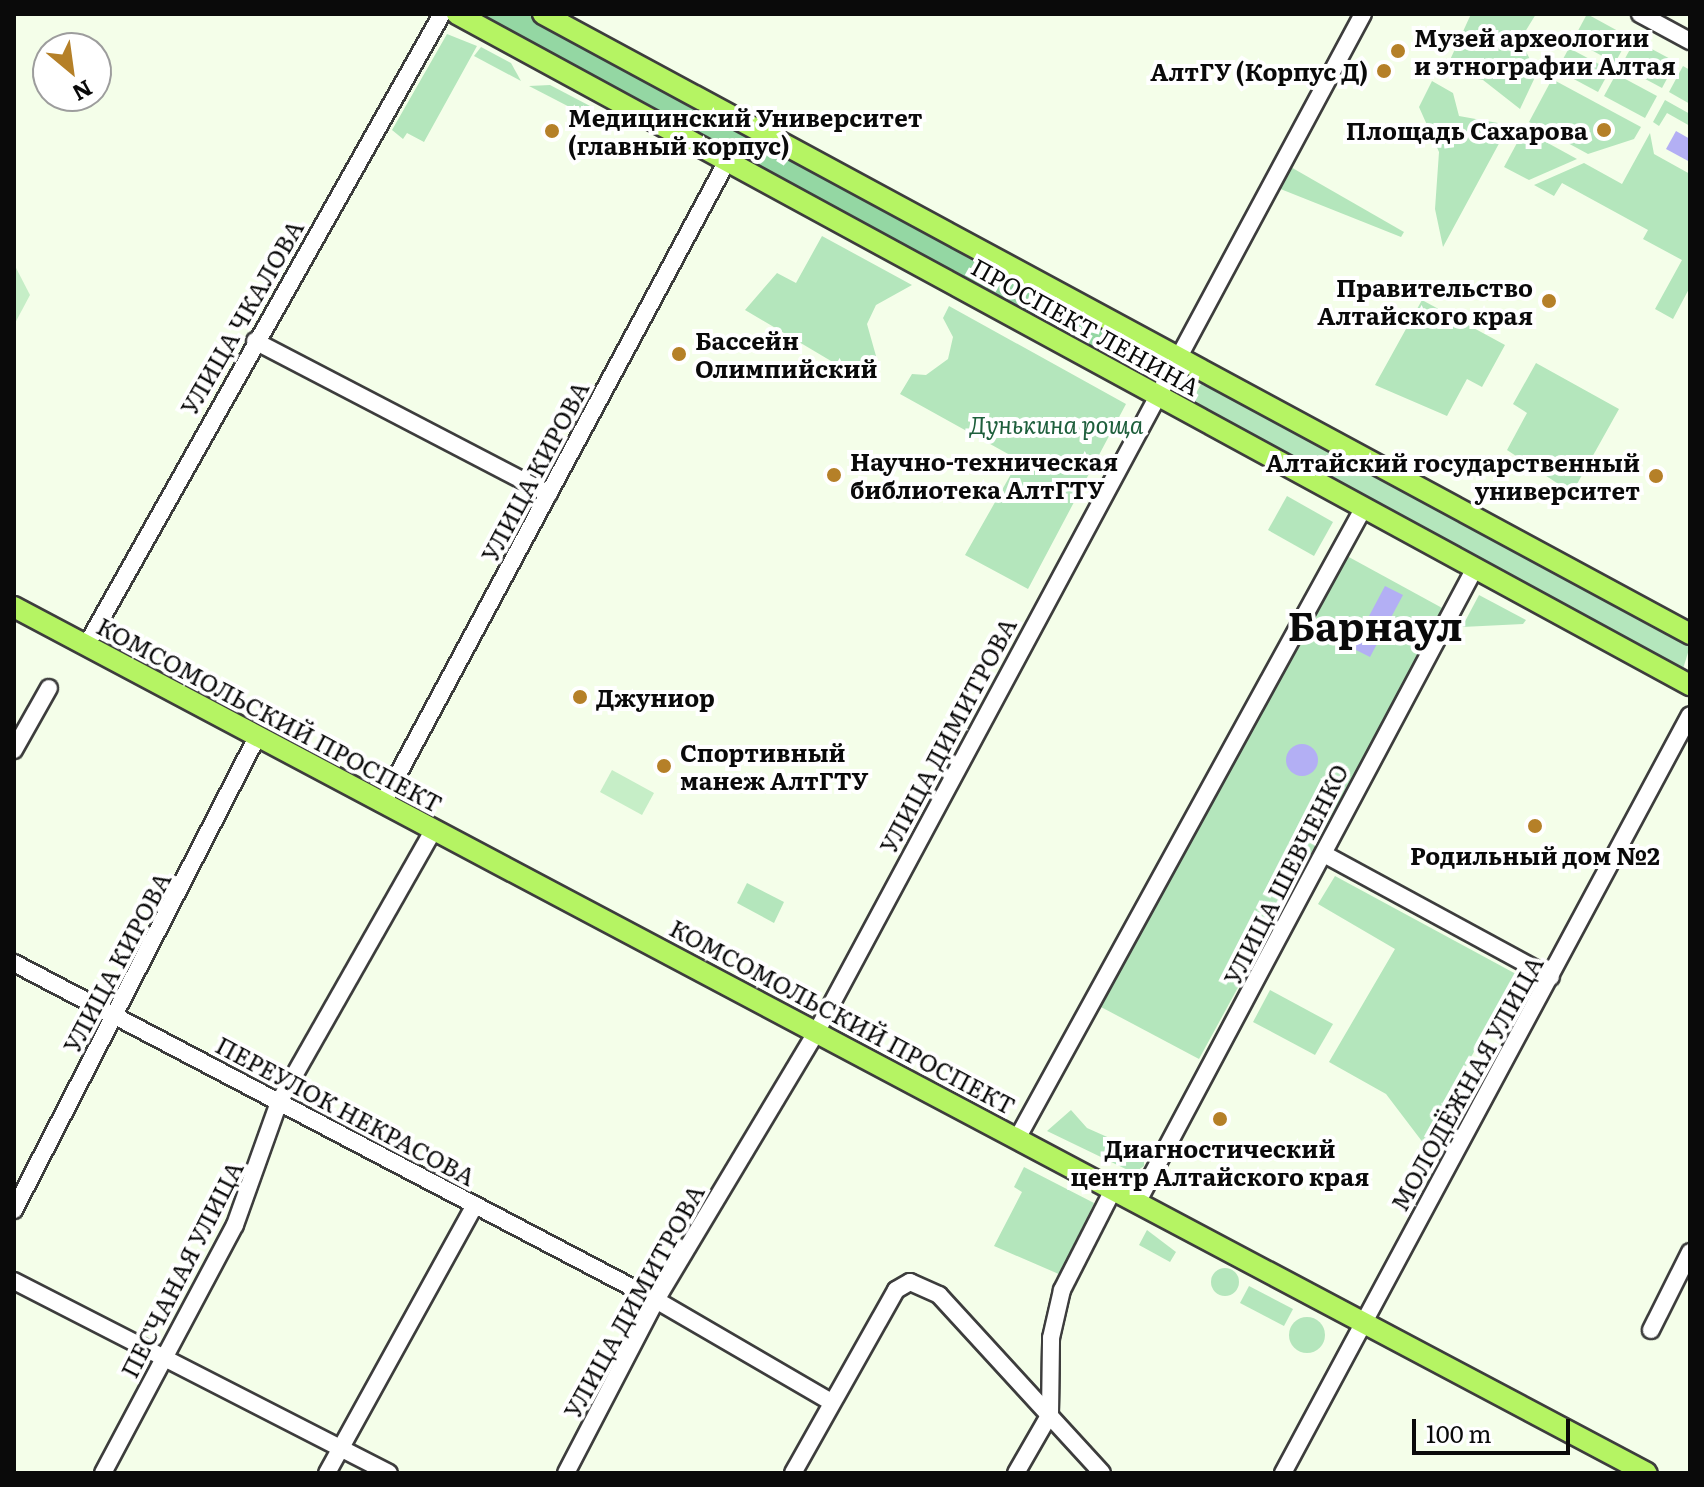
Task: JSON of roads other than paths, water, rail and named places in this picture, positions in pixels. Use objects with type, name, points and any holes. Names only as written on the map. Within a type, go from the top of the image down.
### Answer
[{"type":"main road","name":"ПРОСПЕКТ ЛЕНИНА","points":[[457,14],[1690,685]]},
{"type":"main road","name":"ПРОСПЕКТ ЛЕНИНА","points":[[543,14],[1690,634]]},
{"type":"main road","name":"КОМСОМОЛЬСКИЙ ПРОСПЕКТ","points":[[14,607],[1647,1473]]},
{"type":"street","name":"УЛИЦА ЧКАЛОВА","points":[[86,646],[255,341],[442,14]]},
{"type":"street","name":"УЛИЦА ДИМИТРОВА","points":[[566,1473],[656,1300],[817,1031],[1175,358],[1363,14]]},
{"type":"street","points":[[1640,14],[1690,41]]},
{"type":"street","name":"УЛИЦА КИРОВА","points":[[382,804],[727,161]]},
{"type":"street","points":[[255,341],[549,494]]},
{"type":"street","points":[[1018,1137],[1364,507]]},
{"type":"street","name":"УЛИЦА ШЕВЧЕНКО","points":[[1137,1203],[1475,568]]},
{"type":"street","points":[[14,750],[49,688]]},
{"type":"street","name":"МОЛОДЁЖНАЯ УЛИЦА","points":[[1283,1473],[1690,715]]},
{"type":"street","name":"УЛИЦА КИРОВА","points":[[14,1210],[258,735]]},
{"type":"street","name":"ПЕСЧАНАЯ УЛИЦА","points":[[103,1473],[235,1225],[279,1102],[433,831]]},
{"type":"street","points":[[1324,854],[1551,977]]},
{"type":"street","name":"ПЕРЕУЛОК НЕКРАСОВА","points":[[14,963],[656,1300],[831,1402]]},
{"type":"street","points":[[1016,1473],[1050,1414],[1054,1314],[1113,1190]]},
{"type":"street","points":[[327,1473],[475,1205]]},
{"type":"street","points":[[1651,1330],[1690,1252]]},
{"type":"street","points":[[14,1281],[163,1362],[389,1473]]},
{"type":"street","points":[[793,1473],[831,1402],[903,1283],[939,1295],[1102,1473]]},
{"type":"place","name":"Музей археологии и этнографии Алтая","points":[[1398,51]]},
{"type":"place","name":"АлтГУ (Корпус Д)","points":[[1384,71]]},
{"type":"place","name":"Площадь Сахарова","points":[[1604,130]]},
{"type":"place","name":"Медицинский Университет (главный корпус)","points":[[552,131]]},
{"type":"place","name":"Правительство Алтайского края","points":[[1549,301]]},
{"type":"place","name":"Бассейн Олимпийский","points":[[679,354]]},
{"type":"place","name":"Научно-техническая библиотека АлтГТУ","points":[[834,475]]},
{"type":"place","name":"Алтайский государственный университет","points":[[1656,476]]},
{"type":"place","name":"Джуниор","points":[[580,697]]},
{"type":"place","name":"Спортивный манеж АлтГТУ","points":[[664,766]]},
{"type":"place","name":"Родильный дом №2","points":[[1535,826]]},
{"type":"place","name":"Диагностический центр Алтайского края","points":[[1220,1119]]},
{"type":"district","name":"Барнаул","points":[[1375,624]]},
{"type":"park label","name":"Дунькина роща","points":[[1056,424]]}]
